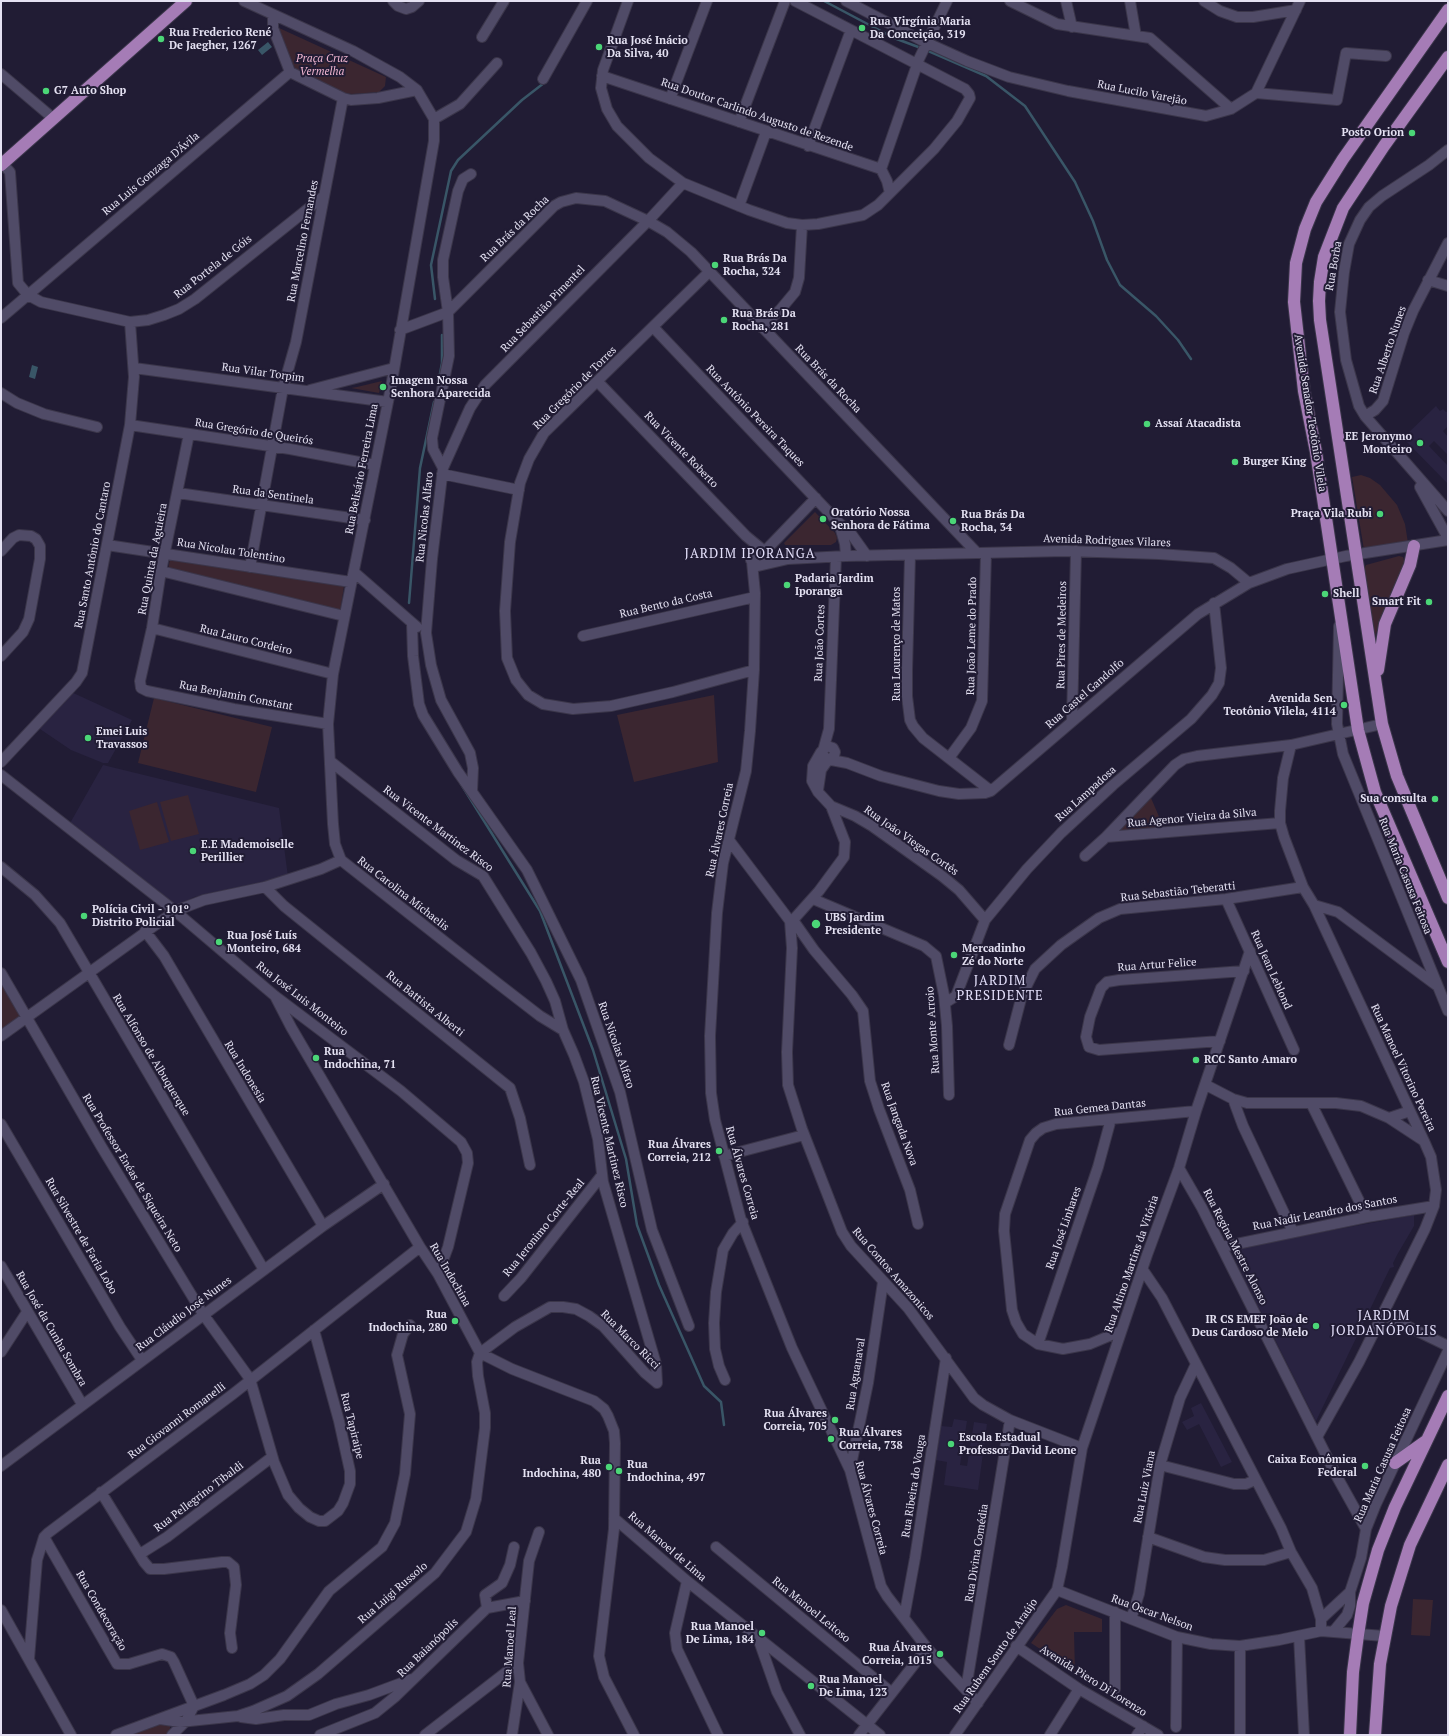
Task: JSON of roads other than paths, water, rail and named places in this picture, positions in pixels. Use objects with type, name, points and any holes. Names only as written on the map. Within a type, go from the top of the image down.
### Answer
[{"type":"main road","points":[[2,163],[54,119],[180,3]]},
{"type":"main road","name":"Avenida Senador Teotônio Vilela","points":[[1448,10],[1324,189],[1305,229],[1296,263],[1294,302],[1304,391],[1340,605],[1358,730],[1375,792],[1448,962]]},
{"type":"main road","points":[[1448,57],[1384,146],[1343,208],[1330,237],[1321,269],[1320,320],[1355,554],[1377,683],[1382,724],[1397,776],[1448,898]]},
{"type":"main road","points":[[1377,683],[1385,624],[1410,565],[1414,546]]},
{"type":"main road","points":[[1350,1735],[1353,1672],[1358,1635],[1363,1603],[1378,1550],[1395,1507],[1448,1396]]},
{"type":"main road","points":[[1396,1463],[1427,1440]]},
{"type":"main road","points":[[1375,1735],[1377,1690],[1384,1636],[1391,1606],[1410,1544],[1448,1465]]},
{"type":"street","points":[[244,1],[400,76],[416,90],[434,120],[460,104],[497,63]]},
{"type":"street","points":[[393,1],[400,8],[406,9],[412,7],[419,1]]},
{"type":"street","points":[[482,37],[504,1]]},
{"type":"street","points":[[544,79],[587,1]]},
{"type":"street","points":[[628,1],[602,76],[602,97],[617,126],[649,158],[683,183],[772,218],[802,225],[825,223],[863,215],[878,205],[913,171],[942,139],[957,121],[970,98],[968,91],[918,62],[795,1]]},
{"type":"street","points":[[670,99],[706,1]]},
{"type":"street","points":[[739,122],[785,1]]},
{"type":"street","name":"Rua Lucilo Varejão","points":[[846,1],[925,44],[985,68],[1039,85],[1193,115],[1216,115],[1231,110],[1256,93]]},
{"type":"street","points":[[890,193],[887,181],[880,169],[925,44],[947,1]]},
{"type":"street","points":[[1010,1],[1045,19],[1072,28],[1136,36],[1153,40],[1231,110]]},
{"type":"street","points":[[1066,1],[1072,28]]},
{"type":"street","points":[[1130,1],[1136,36]]},
{"type":"street","points":[[1204,1],[1220,11],[1237,17],[1253,17],[1298,5]]},
{"type":"street","points":[[1298,5],[1256,93],[1337,100],[1346,53],[1386,56]]},
{"type":"street","points":[[273,15],[273,28],[290,72],[343,98],[357,100],[378,98],[416,90]]},
{"type":"street","points":[[808,146],[851,30]]},
{"type":"street","name":"Rua Luis Gonzaga D'Ávila","points":[[1,318],[290,72]]},
{"type":"street","points":[[1,74],[54,119]]},
{"type":"street","name":"Rua Doutor Carlindo Augusto de Rezende","points":[[602,76],[880,169]]},
{"type":"street","name":"Rua Marcelino Fernandes","points":[[250,566],[283,388],[296,342],[343,98]]},
{"type":"street","name":"Rua Belisário Ferreira Lima","points":[[341,860],[335,844],[332,824],[328,724],[333,674],[388,402],[434,141],[434,120]]},
{"type":"street","points":[[739,206],[766,132]]},
{"type":"street","name":"Rua Borba","points":[[1400,457],[1365,416],[1359,406],[1346,360],[1340,312],[1343,278],[1349,244],[1360,220],[1369,207],[1448,150]]},
{"type":"street","points":[[2,163],[10,172],[16,276],[18,283],[28,295]]},
{"type":"street","name":"Rua Nicolas Alfaro","points":[[471,174],[463,179],[458,191],[443,260],[443,278],[448,312],[449,362],[432,438],[433,449],[442,471],[426,633],[431,665],[441,700],[470,754],[473,768],[472,792]]},
{"type":"street","name":"Rua Sebastião Pimentel","points":[[442,471],[464,418],[485,385],[648,221],[683,183]]},
{"type":"street","name":"Rua Portela de Góis","points":[[28,295],[41,302],[130,322],[148,320],[164,315],[179,309],[195,299],[324,196]]},
{"type":"street","name":"Rua Brás da Rocha","points":[[400,330],[448,312],[549,210],[561,202],[576,198],[605,201],[648,221],[682,244],[710,271],[761,327],[981,553]]},
{"type":"street","points":[[761,327],[780,310],[795,292],[799,278],[802,225]]},
{"type":"street","name":"Rua Alberto Nunes","points":[[1365,416],[1375,410],[1383,402],[1404,333],[1428,280],[1448,243]]},
{"type":"street","name":"Rua Gregório de Torres","points":[[710,271],[598,382],[544,433],[529,459],[519,490],[510,542],[506,575],[505,641],[510,670],[520,687],[532,698],[543,704],[562,708],[588,709],[611,706],[673,692],[754,670]]},
{"type":"street","points":[[1428,280],[1448,286]]},
{"type":"street","name":"Rua Santo Antônio do Cantaro","points":[[1,762],[76,682],[82,673],[130,425],[134,390],[134,368],[130,322]]},
{"type":"street","name":"Rua Antônio Pereira Taques","points":[[653,327],[839,523],[852,534],[867,556]]},
{"type":"street","name":"Rua Vilar Torpim","points":[[134,368],[388,402]]},
{"type":"street","points":[[304,391],[394,368]]},
{"type":"street","name":"Rua Vicente Roberto","points":[[598,382],[746,536],[761,557]]},
{"type":"street","points":[[1,393],[17,403],[44,414],[97,427]]},
{"type":"street","name":"Rua Gregório de Queirós","points":[[130,425],[272,446],[375,465]]},
{"type":"street","name":"Rua Quinta da Aguieira","points":[[141,688],[140,681],[152,628],[161,571],[178,494],[189,434]]},
{"type":"street","points":[[1400,457],[1448,511]]},
{"type":"street","points":[[1400,457],[1427,498],[1448,539]]},
{"type":"street","points":[[442,471],[519,490]]},
{"type":"street","name":"Rua da Sentinela","points":[[178,494],[365,520]]},
{"type":"street","points":[[761,557],[816,498]]},
{"type":"street","name":"Rua Antônio Pereira Taques","points":[[839,523],[846,544],[846,556]]},
{"type":"street","points":[[1,551],[13,538],[19,535],[31,536],[36,539],[40,546],[40,560],[28,623],[23,632],[1,656]]},
{"type":"street","name":"Rua Castel Gandolfo","points":[[991,791],[1072,720],[1198,614],[1249,583],[1287,570],[1355,554],[1414,546],[1448,539]]},
{"type":"street","name":"Rua Nicolau Tolentino","points":[[107,545],[250,566],[352,577]]},
{"type":"street","name":"Avenida Rodrigues Vilares","points":[[761,557],[788,560],[846,556],[910,556],[1076,551],[1214,558],[1231,568],[1249,583]]},
{"type":"street","name":"Rua Pires de Medeiros","points":[[1072,720],[1076,551]]},
{"type":"street","name":"Rua João Leme do Prado","points":[[949,758],[971,728],[982,701],[981,553]]},
{"type":"street","name":"Rua Lourenço de Matos","points":[[910,556],[907,671],[907,696],[910,720],[923,738],[991,791]]},
{"type":"street","name":"Rua Álvares Correia","points":[[761,557],[755,595],[754,670],[746,771],[723,863],[718,901],[710,1036],[712,1106],[724,1156],[743,1222],[792,1348],[850,1470],[881,1586],[927,1648],[978,1703]]},
{"type":"street","name":"Rua João Cortes","points":[[829,753],[836,557]]},
{"type":"street","points":[[161,571],[344,616]]},
{"type":"street","points":[[352,577],[426,633]]},
{"type":"street","name":"Rua Bento da Costa","points":[[583,636],[755,595]]},
{"type":"street","name":"Rua Lampadosa","points":[[945,1004],[956,996],[985,920],[1027,869],[1061,833],[1113,785],[1191,719],[1212,695],[1219,683],[1221,668],[1214,603]]},
{"type":"street","name":"Rua Maria Casusa Feitosa","points":[[1340,605],[1337,663],[1338,734],[1346,761],[1448,1011]]},
{"type":"street","name":"Rua Nicolas Alfaro","points":[[412,623],[413,656],[419,704],[427,722],[472,792],[527,870],[581,980],[620,1092],[652,1230],[689,1326]]},
{"type":"street","name":"Rua Lauro Cordeiro","points":[[152,628],[333,674]]},
{"type":"street","name":"Rua Benjamin Constant","points":[[141,688],[147,691],[234,709],[328,724]]},
{"type":"street","points":[[1085,856],[1106,837],[1124,816],[1180,760],[1197,756],[1291,745],[1382,724]]},
{"type":"street","name":"Rua Manoel Vitorino Pereira","points":[[1291,745],[1282,785],[1280,823],[1303,887],[1314,905],[1424,1141],[1431,1157],[1434,1175],[1434,1206],[1425,1229],[1335,1407],[1317,1437]]},
{"type":"street","points":[[829,753],[847,763],[881,776],[939,791],[972,794],[991,791]]},
{"type":"street","name":"Rua João Viegas Cortês","points":[[829,753],[820,770],[818,792],[831,806],[855,816],[872,826],[942,876],[959,890],[985,920]]},
{"type":"street","name":"Rua Vicente Martinez Risco","points":[[330,761],[456,860],[483,876],[531,953],[546,981],[558,1009],[563,1030],[584,1082],[598,1139],[602,1175],[656,1364],[657,1383]]},
{"type":"street","name":"Rua José Luis Monteiro","points":[[1,775],[175,911],[275,996],[400,1091],[461,1142],[466,1149],[468,1163],[448,1247],[438,1274]]},
{"type":"street","points":[[791,921],[813,899],[844,857],[843,837],[831,806]]},
{"type":"street","name":"Rua Agenor Vieira da Silva","points":[[1106,837],[1280,823]]},
{"type":"street","name":"Rua Jangada Nova","points":[[729,840],[814,950],[852,995],[863,1011],[866,1028],[870,1081],[910,1190],[918,1224]]},
{"type":"street","name":"Rua Carolina Michaelis","points":[[1,1036],[26,1016],[175,911],[197,902],[265,887],[321,869],[341,860],[540,1016],[563,1030]]},
{"type":"street","name":"Rua Alfonso de Albuquerque","points":[[1,867],[35,894],[60,923],[264,1270]]},
{"type":"street","name":"Rua Battista Alberti","points":[[265,887],[284,906],[510,1088],[520,1118],[530,1165]]},
{"type":"street","name":"Rua Sebastião Teberatti","points":[[1009,1044],[1022,995],[1035,970],[1056,949],[1099,918],[1120,909],[1226,899],[1303,887]]},
{"type":"street","name":"Rua Monte Arroio","points":[[813,899],[929,949],[937,958],[945,1004],[947,1026],[948,1095]]},
{"type":"street","name":"Rua Jean Leblond","points":[[1226,899],[1294,1050]]},
{"type":"street","points":[[1314,905],[1333,909],[1343,915],[1437,986]]},
{"type":"street","name":"Rua Contos Amazonicos","points":[[791,921],[792,948],[787,1071],[788,1085],[804,1135],[842,1232],[851,1246],[908,1308],[974,1398],[983,1405],[1010,1420],[1082,1448]]},
{"type":"street","name":"Rua Indonesia","points":[[145,931],[164,956],[323,1226]]},
{"type":"street","name":"Rua Altino Martins da Vitória","points":[[1057,1590],[1082,1448],[1121,1331],[1179,1168],[1196,1111],[1250,952]]},
{"type":"street","name":"Rua Artur Felice","points":[[1220,1041],[1099,1050],[1089,1047],[1086,1037],[1087,1027],[1101,988],[1107,982],[1244,971]]},
{"type":"street","name":"Rua Professor Enéas de Siqueira Neto","points":[[1,973],[101,1146],[203,1314],[250,1380]]},
{"type":"street","name":"Rua Indochina","points":[[275,996],[291,1027],[420,1247],[438,1274],[480,1352]]},
{"type":"street","points":[[1206,1085],[1233,1099],[1247,1103],[1350,1103],[1376,1111],[1424,1141]]},
{"type":"street","points":[[1233,1099],[1246,1133],[1293,1232]]},
{"type":"street","points":[[1311,1104],[1366,1217]]},
{"type":"street","name":"Rua Gemea Dantas","points":[[1121,1331],[1104,1340],[1063,1349],[1038,1344],[1023,1334],[1014,1317],[1008,1274],[1004,1214],[1028,1145],[1036,1133],[1050,1125],[1196,1111]]},
{"type":"street","points":[[1389,1118],[1410,1111]]},
{"type":"street","name":"Rua José Linhares","points":[[1038,1344],[1098,1167],[1111,1118]]},
{"type":"street","name":"Rua Silvestre de Faria Lobo","points":[[2,1128],[120,1327],[142,1360]]},
{"type":"street","points":[[724,1156],[804,1135]]},
{"type":"street","name":"Rua Regina Mestre Alonso","points":[[1179,1168],[1222,1247],[1336,1475],[1366,1529]]},
{"type":"street","name":"Rua Jeronimo Corte-Real","points":[[504,1296],[518,1282],[602,1175]]},
{"type":"street","name":"Rua Cláudio José Nunes","points":[[1,1466],[203,1314],[323,1226],[384,1184]]},
{"type":"street","name":"Rua Nadir Leandro dos Santos","points":[[1222,1247],[1366,1217],[1434,1206]]},
{"type":"street","points":[[725,1380],[719,1366],[715,1349],[714,1323],[716,1292],[723,1250],[733,1233],[743,1222]]},
{"type":"street","name":"Rua Giovanni Romanelli","points":[[44,1537],[101,1492],[250,1380],[420,1247]]},
{"type":"street","name":"Rua José da Cunha Sombra","points":[[1,1266],[82,1404]]},
{"type":"street","points":[[1143,1270],[1162,1298],[1292,1552],[1312,1588],[1321,1619],[1320,1631]]},
{"type":"street","name":"Rua Aguanaval","points":[[850,1470],[868,1383],[883,1282]]},
{"type":"street","name":"Rua Marco Ricci","points":[[480,1352],[515,1327],[550,1307],[576,1309],[603,1326],[645,1373],[657,1383]]},
{"type":"street","points":[[1,1352],[27,1312]]},
{"type":"street","points":[[1382,1314],[1448,1346]]},
{"type":"street","points":[[116,1735],[243,1687],[264,1675],[280,1659],[324,1597],[374,1555],[387,1541],[398,1513],[405,1474],[410,1414],[397,1355],[403,1334],[410,1325]]},
{"type":"street","name":"Rua Tapiraipe","points":[[250,1380],[279,1478],[288,1494],[299,1508],[319,1521],[325,1521],[338,1511],[350,1484],[348,1458],[314,1330]]},
{"type":"street","points":[[480,1352],[512,1368],[580,1394],[594,1401],[604,1409],[614,1431],[614,1518]]},
{"type":"street","name":"Rua Luigi Russolo","points":[[160,1719],[176,1722],[238,1716],[253,1712],[286,1696],[318,1674],[435,1573],[466,1532],[476,1499],[485,1428],[485,1413],[477,1362],[480,1352]]},
{"type":"street","name":"Rua Maria Casusa Feitosa","points":[[1333,1632],[1347,1615],[1350,1606],[1350,1592],[1361,1558],[1366,1529],[1376,1504],[1448,1352]]},
{"type":"street","name":"Rua Ribeira do Vouga","points":[[904,1618],[915,1558],[946,1358]]},
{"type":"street","name":"Rua Luiz Viana","points":[[1131,1619],[1139,1594],[1160,1465],[1180,1398],[1189,1376],[1196,1364]]},
{"type":"street","name":"Rua Divina Comédia","points":[[966,1689],[1010,1420]]},
{"type":"street","name":"Rua Pellegrino Tibaldi","points":[[140,1554],[167,1537],[272,1457]]},
{"type":"street","points":[[1160,1465],[1234,1484],[1246,1484],[1255,1480]]},
{"type":"street","points":[[101,1492],[147,1566],[154,1570],[222,1562],[232,1564],[236,1579],[230,1633],[232,1648]]},
{"type":"street","name":"Rua Manoel de Lima","points":[[614,1518],[687,1581],[880,1735]]},
{"type":"street","name":"Rua Manoel de Lima","points":[[614,1518],[611,1566],[600,1642],[600,1659],[604,1677],[634,1735]]},
{"type":"street","name":"Rua Manoel Leal","points":[[512,1735],[520,1682],[518,1663],[529,1561],[539,1532]]},
{"type":"street","points":[[28,1659],[37,1560],[44,1537]]},
{"type":"street","name":"Rua Condecoração","points":[[44,1537],[118,1664],[125,1665],[159,1655],[167,1655],[174,1662],[194,1706]]},
{"type":"street","points":[[1148,1537],[1204,1557],[1225,1560],[1264,1560],[1292,1552]]},
{"type":"street","points":[[514,1547],[510,1565],[502,1583],[485,1595],[487,1608],[525,1601]]},
{"type":"street","name":"Rua Manoel Leitoso","points":[[716,1547],[891,1692]]},
{"type":"street","points":[[687,1581],[676,1633],[677,1649],[718,1735]]},
{"type":"street","name":"Rua Oscar Nelson","points":[[1057,1590],[1177,1637],[1212,1644],[1240,1646],[1320,1631],[1384,1636]]},
{"type":"street","name":"Rua Rubem Souto de Araújo","points":[[955,1735],[1016,1646],[1057,1590]]},
{"type":"street","name":"Rua Maria Casusa Feitosa","points":[[1321,1619],[1350,1592]]},
{"type":"street","name":"Rua Baianópolis","points":[[320,1735],[376,1713],[487,1608]]},
{"type":"street","points":[[1,1610],[71,1735]]},
{"type":"street","points":[[1115,1612],[1115,1689]]},
{"type":"street","points":[[1299,1636],[1304,1735]]},
{"type":"street","points":[[1176,1727],[1177,1637]]},
{"type":"street","points":[[758,1638],[777,1692],[800,1735]]},
{"type":"street","name":"Avenida Piero Di Lorenzo","points":[[1016,1646],[1140,1731],[1158,1735]]},
{"type":"street","points":[[1240,1646],[1240,1735]]},
{"type":"street","points":[[859,1735],[891,1692],[927,1648]]},
{"type":"street","points":[[425,1735],[518,1663]]},
{"type":"street","points":[[238,1716],[256,1719],[309,1715],[336,1704],[369,1695],[414,1678]]},
{"type":"street","points":[[520,1682],[548,1735]]},
{"type":"street","points":[[1050,1735],[1079,1689]]},
{"type":"street","points":[[172,1735],[186,1721],[194,1706]]},
{"type":"water","points":[[268,42],[272,47],[262,55],[258,50]]},
{"type":"water","points":[[32,365],[38,367],[35,379],[29,377]]},
{"type":"waterway","points":[[824,1],[894,38],[921,48]]},
{"type":"waterway","points":[[926,50],[986,76],[1025,106],[1075,182],[1093,221],[1107,260],[1120,285],[1156,316],[1178,340],[1191,359]]},
{"type":"waterway","points":[[435,299],[431,265],[451,171],[458,160],[522,100],[544,83]]},
{"type":"waterway","points":[[438,384],[442,363],[442,335]]},
{"type":"waterway","points":[[409,603],[420,468],[434,402]]},
{"type":"waterway","points":[[461,784],[540,911],[593,1050],[626,1159],[637,1225],[659,1285],[704,1386],[721,1402],[724,1425]]},
{"type":"place","name":"Rua Virgínia Maria Da Conceição, 319","points":[[862,28]]},
{"type":"place","name":"Rua Frederico René De Jaegher, 1267","points":[[161,39]]},
{"type":"place","name":"Rua José Inácio Da Silva, 40","points":[[599,47]]},
{"type":"place","name":"G7 Auto Shop","points":[[46,91]]},
{"type":"place","name":"Posto Orion","points":[[1412,133]]},
{"type":"place","name":"Rua Brás Da Rocha, 324","points":[[715,265]]},
{"type":"place","name":"Rua Brás Da Rocha, 281","points":[[724,320]]},
{"type":"place","name":"Imagem Nossa Senhora Aparecida","points":[[383,387]]},
{"type":"place","name":"Assaí Atacadista","points":[[1147,424]]},
{"type":"place","name":"EE Jeronymo Monteiro","points":[[1420,443]]},
{"type":"place","name":"Burger King","points":[[1235,462]]},
{"type":"place","name":"Praça Vila Rubi","points":[[1380,514]]},
{"type":"place","name":"Oratório Nossa Senhora de Fátima","points":[[823,519]]},
{"type":"place","name":"Rua Brás Da Rocha, 34","points":[[953,521]]},
{"type":"place","name":"Padaria Jardim Iporanga","points":[[787,585]]},
{"type":"place","name":"Shell","points":[[1325,594]]},
{"type":"place","name":"Smart Fit","points":[[1429,602]]},
{"type":"place","name":"Avenida Sen. Teotônio Vilela, 4114","points":[[1344,705]]},
{"type":"place","name":"Emei Luis Travassos","points":[[88,738]]},
{"type":"place","name":"Sua consulta","points":[[1435,799]]},
{"type":"place","name":"E.E Mademoiselle Perillier","points":[[193,851]]},
{"type":"place","name":"Polícia Civil - 101º Distrito Policial","points":[[84,916]]},
{"type":"place","name":"UBS Jardim Presidente","points":[[816,924]]},
{"type":"place","name":"Rua José Luís Monteiro, 684","points":[[219,942]]},
{"type":"place","name":"Mercadinho Zé do Norte","points":[[954,955]]},
{"type":"place","name":"Rua Indochina, 71","points":[[316,1058]]},
{"type":"place","name":"RCC Santo Amaro","points":[[1196,1060]]},
{"type":"place","name":"Rua Álvares Correia, 212","points":[[719,1151]]},
{"type":"place","name":"Rua Indochina, 280","points":[[455,1321]]},
{"type":"place","name":"IR CS EMEF João de Deus Cardoso de Melo","points":[[1316,1326]]},
{"type":"place","name":"Rua Álvares Correia, 705","points":[[835,1420]]},
{"type":"place","name":"Rua Álvares Correia, 738","points":[[831,1439]]},
{"type":"place","name":"Escola Estadual Professor David Leone","points":[[951,1444]]},
{"type":"place","name":"Caixa Econômica Federal","points":[[1365,1466]]},
{"type":"place","name":"Rua Indochina, 480","points":[[609,1467]]},
{"type":"place","name":"Rua Indochina, 497","points":[[619,1471]]},
{"type":"place","name":"Rua Manoel De Lima, 184","points":[[762,1633]]},
{"type":"place","name":"Rua Álvares Correia, 1015","points":[[940,1654]]},
{"type":"place","name":"Rua Manoel De Lima, 123","points":[[811,1686]]},
{"type":"district","name":"JARDIM IPORANGA","points":[[750,554]]},
{"type":"district","name":"JARDIM PRESIDENTE","points":[[1000,988]]},
{"type":"district","name":"JARDIM JORDANÓPOLIS","points":[[1384,1324]]},
{"type":"park label","name":"Praça Cruz Vermelha","points":[[322,65]]}]
